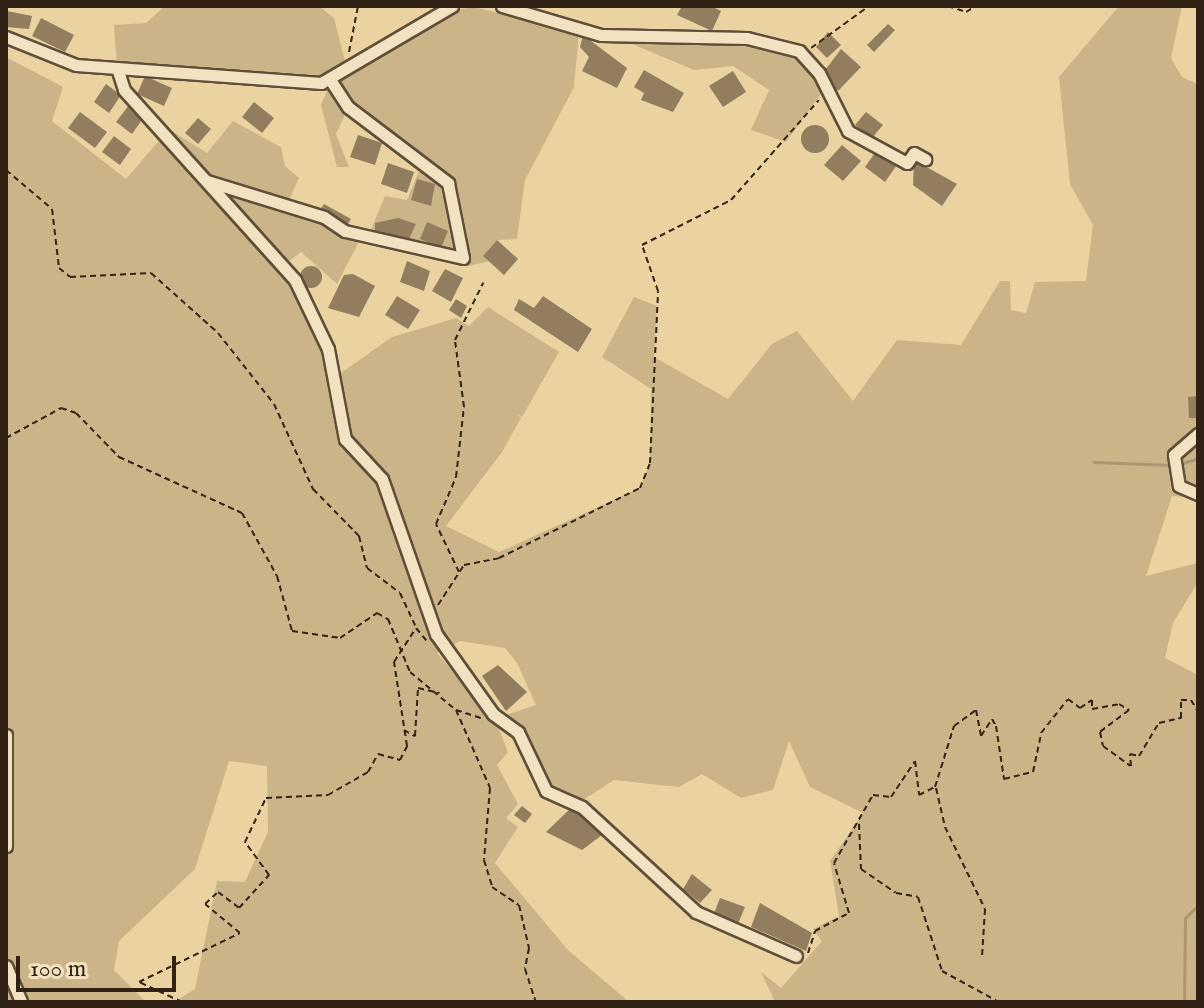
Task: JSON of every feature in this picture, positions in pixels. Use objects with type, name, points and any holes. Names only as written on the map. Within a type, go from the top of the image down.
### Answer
[{"type":"street","points":[[6,37],[68,63],[262,83],[331,81],[452,6]]},
{"type":"street","points":[[502,6],[601,35],[747,38],[807,56],[848,131],[907,163],[914,153],[925,159]]},
{"type":"street","points":[[117,68],[124,90],[295,280],[317,322],[345,439],[382,479],[436,634],[493,714],[513,726],[552,797],[582,807],[696,912],[796,956]]},
{"type":"street","points":[[207,181],[324,217],[345,231],[463,258],[448,183],[348,107],[331,81]]},
{"type":"street","points":[[1198,434],[1174,455],[1176,475],[1186,492],[1198,494]]},
{"type":"street","points":[[6,735],[6,846]]},
{"type":"street","points":[[6,966],[21,1002]]},
{"type":"path","points":[[347,69],[358,6]]},
{"type":"path","points":[[807,56],[824,34],[869,6]]},
{"type":"path","points":[[948,6],[966,12],[976,6]]},
{"type":"path","points":[[6,170],[52,209],[59,268],[70,277],[151,273],[218,333],[274,404],[313,489],[359,536],[367,568],[400,593],[416,628],[429,644],[436,644],[438,606],[460,573],[640,488],[650,463],[658,291],[642,245],[731,200],[826,95]]},
{"type":"path","points":[[460,573],[436,524],[456,477],[464,407],[455,340],[483,283]]},
{"type":"path","points":[[6,438],[32,419],[68,409],[152,477],[197,488],[242,513],[277,576],[292,631],[340,638],[377,613],[388,619],[410,672],[442,694],[456,710],[490,788],[484,860],[492,887],[519,905],[529,948],[525,969],[536,1002]]},
{"type":"path","points":[[182,1002],[139,982],[240,933],[205,904],[218,892],[239,908],[269,875],[245,842],[266,798],[328,795],[368,772],[378,754],[400,760],[403,729],[395,690],[400,652],[416,628]]},
{"type":"path","points":[[403,729],[415,736],[418,688],[442,694]]},
{"type":"path","points":[[982,957],[985,909],[945,827],[935,787],[954,726],[976,710],[981,736],[992,719],[996,726],[1004,779],[1033,772],[1050,714],[1068,699],[1080,708],[1092,700],[1092,709],[1119,704],[1129,710],[1100,732],[1103,746],[1131,766],[1130,754],[1139,756],[1159,723],[1181,718],[1181,700],[1191,700],[1198,712]]},
{"type":"path","points":[[456,710],[490,721]]},
{"type":"path","points":[[796,956],[807,956],[815,931],[840,921],[849,913],[834,863],[873,795],[891,797],[915,761],[919,795],[935,787]]},
{"type":"path","points":[[859,823],[861,869],[896,893],[918,897],[942,971],[999,1002]]},
{"type":"shaded area","points":[[165,6],[319,6],[334,18],[347,69],[450,11],[473,7],[579,32],[574,87],[525,180],[517,239],[497,240],[483,256],[489,261],[469,266],[463,258],[368,237],[385,196],[407,200],[422,164],[348,108],[336,134],[349,167],[337,167],[321,105],[331,81],[117,68],[114,25],[146,23]]},
{"type":"shaded area","points":[[1119,6],[1182,6],[1171,58],[1182,77],[1198,84],[1198,498],[1172,496],[1146,576],[1198,563],[1198,582],[1173,623],[1165,658],[1198,675],[1198,1002],[775,1002],[761,972],[781,988],[822,941],[813,929],[839,916],[830,861],[863,813],[810,787],[789,741],[773,790],[741,798],[702,774],[679,787],[614,780],[577,804],[553,795],[503,716],[536,705],[517,663],[505,648],[460,641],[437,653],[496,722],[508,752],[497,765],[518,804],[506,818],[518,827],[495,863],[568,950],[629,1002],[174,1002],[195,989],[217,881],[245,882],[268,832],[267,766],[229,761],[195,869],[119,941],[114,970],[146,1002],[6,1002],[6,57],[63,87],[52,121],[126,179],[169,129],[207,153],[233,121],[281,147],[285,166],[299,178],[286,207],[362,236],[337,284],[301,252],[283,266],[334,378],[392,337],[456,318],[469,326],[488,307],[559,352],[522,417],[515,412],[521,418],[502,452],[446,526],[499,552],[640,488],[650,463],[651,389],[602,357],[634,297],[657,306],[654,357],[728,399],[772,344],[797,331],[853,401],[897,340],[961,345],[1000,281],[1010,281],[1011,310],[1026,313],[1035,282],[1086,281],[1093,225],[1070,184],[1059,77]]},
{"type":"shaded area","points":[[618,38],[771,48],[805,58],[821,94],[786,142],[751,130],[769,90],[733,66],[694,70]]},
{"type":"building","points":[[682,6],[711,6],[721,11],[712,31],[677,15]]},
{"type":"building","points":[[7,11],[32,16],[29,29],[6,27]]},
{"type":"building","points":[[41,18],[74,35],[65,52],[32,36]]},
{"type":"building","points":[[888,24],[895,30],[874,52],[867,45]]},
{"type":"building","points":[[828,32],[841,45],[827,58],[816,47]]},
{"type":"building","points":[[583,35],[627,68],[617,88],[582,71],[589,57],[580,47]]},
{"type":"building","points":[[841,49],[861,67],[838,91],[823,73]]},
{"type":"building","points":[[644,70],[684,93],[673,112],[641,100],[644,93],[634,87]]},
{"type":"building","points":[[733,71],[746,92],[723,107],[709,86]]},
{"type":"building","points":[[145,76],[172,88],[164,106],[137,94]]},
{"type":"building","points":[[106,84],[121,95],[109,113],[94,102]]},
{"type":"building","points":[[254,102],[274,118],[262,133],[242,117]]},
{"type":"building","points":[[129,105],[144,117],[132,134],[116,122]]},
{"type":"building","points":[[80,112],[107,132],[95,148],[68,128]]},
{"type":"building","points":[[866,112],[883,125],[872,138],[855,125]]},
{"type":"building","points":[[198,118],[211,129],[198,144],[185,133]]},
{"type":"building","points":[[815,125],[825,129],[829,139],[825,149],[815,153],[805,149],[801,139],[805,129]]},
{"type":"building","points":[[358,135],[382,143],[375,165],[350,157]]},
{"type":"building","points":[[114,136],[131,149],[120,165],[102,152]]},
{"type":"building","points":[[842,145],[861,161],[843,181],[824,165]]},
{"type":"building","points":[[879,147],[899,162],[885,182],[865,167]]},
{"type":"building","points":[[914,160],[957,184],[942,206],[913,185]]},
{"type":"building","points":[[388,163],[414,172],[407,193],[381,184]]},
{"type":"building","points":[[417,179],[435,184],[431,206],[411,200]]},
{"type":"building","points":[[324,204],[351,219],[346,227],[320,210]]},
{"type":"building","points":[[398,218],[416,224],[408,241],[375,235],[375,223]]},
{"type":"building","points":[[427,222],[448,231],[441,248],[420,239]]},
{"type":"building","points":[[497,240],[518,259],[504,275],[483,256]]},
{"type":"building","points":[[407,261],[430,271],[424,291],[400,282]]},
{"type":"building","points":[[307,266],[315,266],[322,277],[315,288],[307,288],[300,281],[300,273]]},
{"type":"building","points":[[445,269],[463,278],[451,302],[432,291]]},
{"type":"building","points":[[353,274],[375,286],[359,317],[328,308],[344,275]]},
{"type":"building","points":[[397,296],[420,310],[408,329],[385,315]]},
{"type":"building","points":[[543,296],[592,329],[578,352],[514,310],[519,299],[534,308]]},
{"type":"building","points":[[456,299],[467,306],[461,318],[449,310]]},
{"type":"building","points":[[1198,396],[1198,418],[1189,418],[1188,397]]},
{"type":"building","points":[[498,665],[527,692],[506,711],[482,676]]},
{"type":"building","points":[[522,806],[532,814],[525,823],[514,815]]},
{"type":"building","points":[[572,807],[602,835],[582,850],[546,832]]},
{"type":"building","points":[[692,874],[712,890],[700,903],[683,889]]},
{"type":"building","points":[[720,898],[745,907],[737,926],[713,916]]},
{"type":"building","points":[[760,903],[812,933],[806,951],[751,927]]},
{"type":"waterway","points":[[1180,464],[1198,458]]},
{"type":"waterway","points":[[1094,462],[1173,465]]},
{"type":"waterway","points":[[1184,1002],[1185,918],[1198,905]]}]
